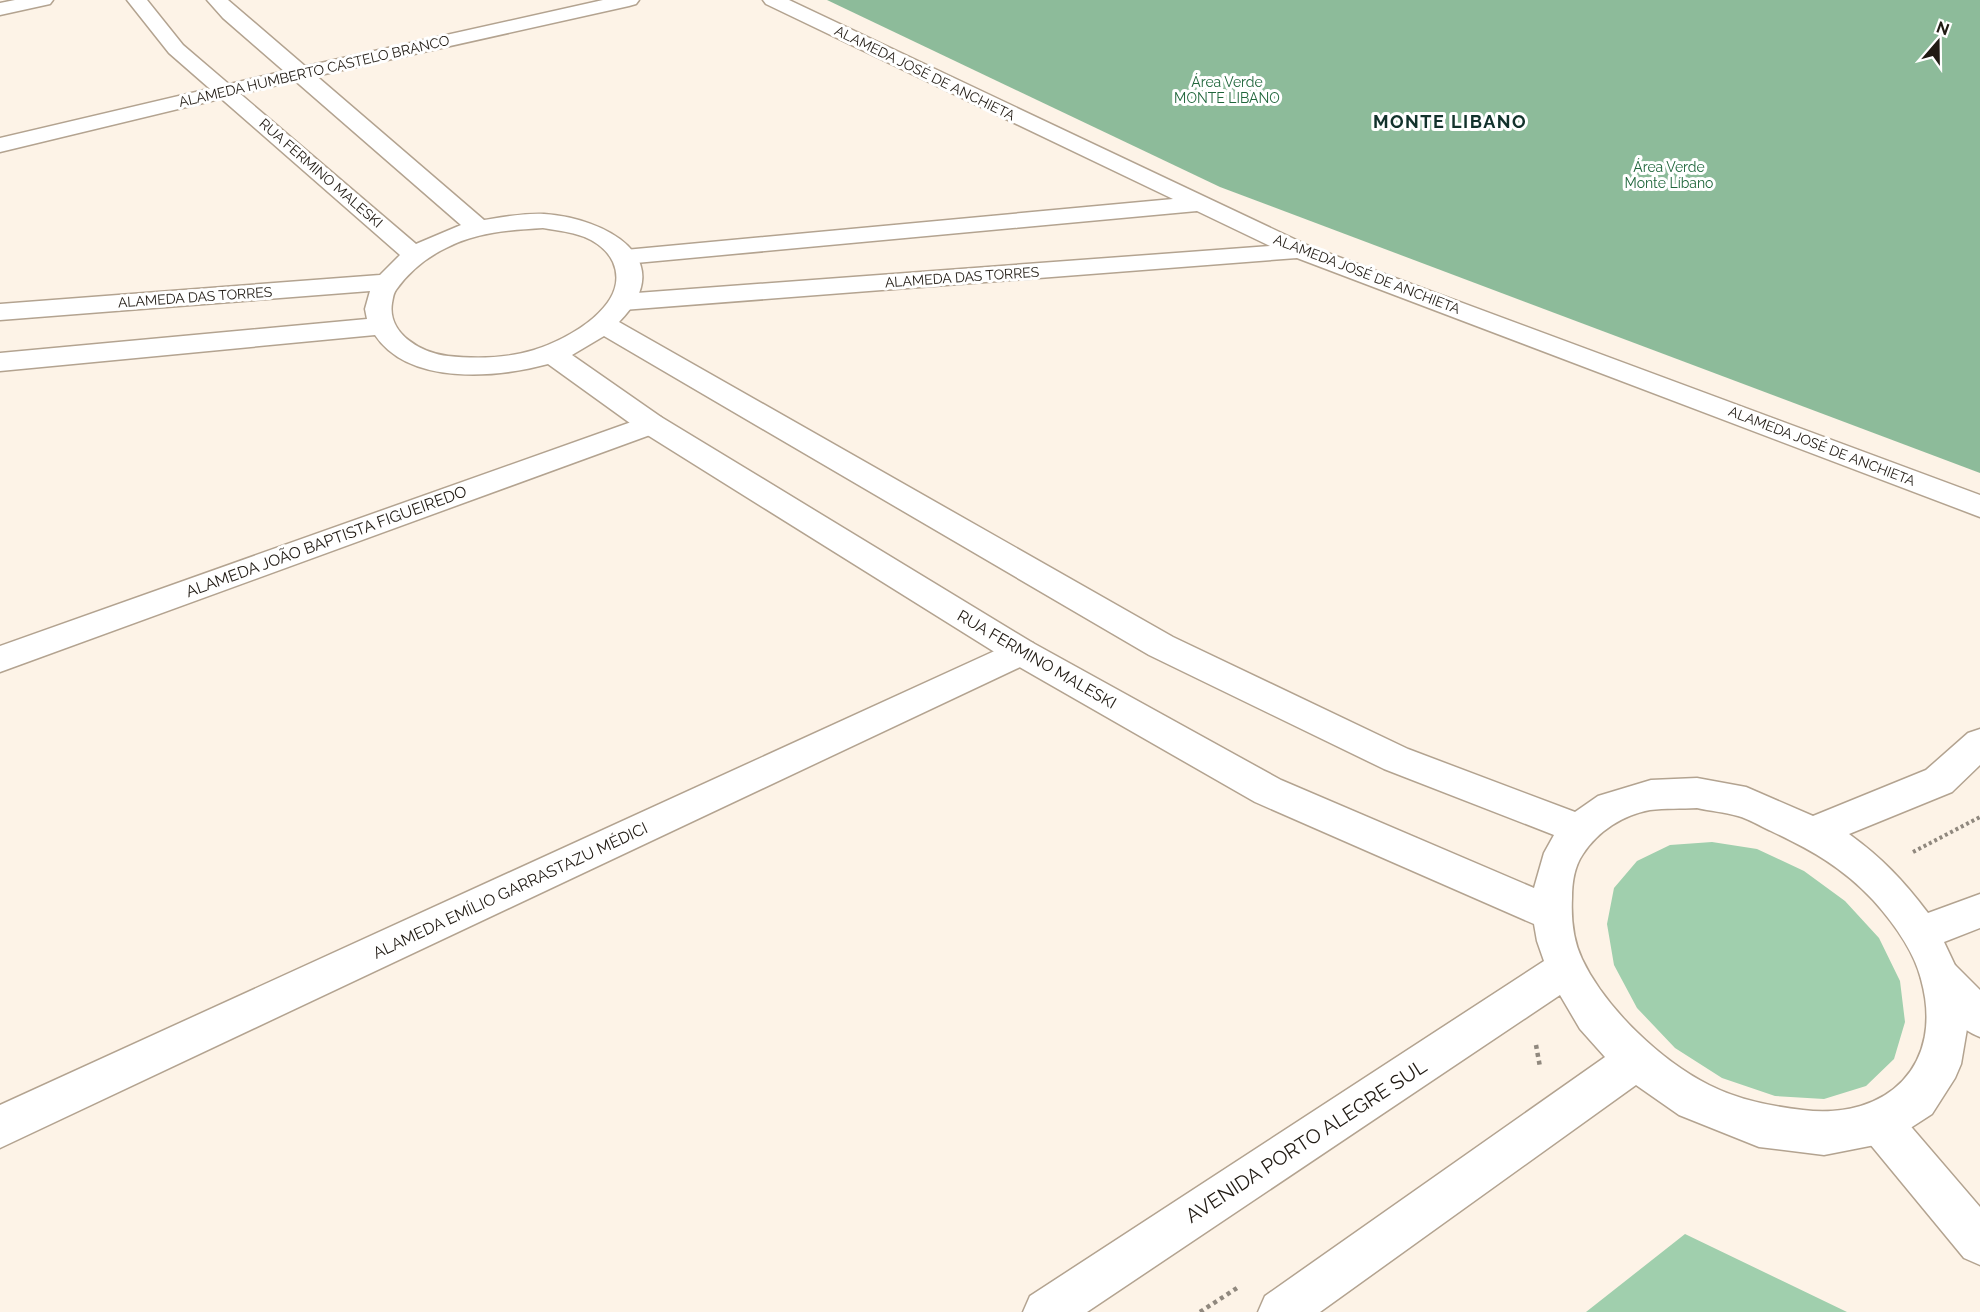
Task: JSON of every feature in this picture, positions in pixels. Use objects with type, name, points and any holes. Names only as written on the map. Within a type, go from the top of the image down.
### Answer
[{"type":"street","points":[[0,9],[43,0]]},
{"type":"street","name":"RUA FERMINO MALESKI","points":[[137,0],[176,49],[416,256]]},
{"type":"street","points":[[217,0],[298,74],[479,228]]},
{"type":"street","name":"ALAMEDA HUMBERTO CASTELO BRANCO","points":[[0,145],[226,90],[629,0]]},
{"type":"street","name":"ALAMEDA JOSÉ DE ANCHIETA","points":[[773,0],[1300,251],[1980,506]]},
{"type":"street","points":[[625,257],[1200,204]]},
{"type":"street","points":[[543,221],[579,227],[608,240],[625,257],[631,279],[613,314],[572,345],[550,353],[533,359],[490,366],[449,365],[415,356],[390,339],[379,318],[381,293],[398,269],[416,256],[436,244],[479,228],[503,223],[543,221]]},
{"type":"street","name":"ALAMEDA DAS TORRES","points":[[613,314],[1300,251]]},
{"type":"street","name":"ALAMEDA DAS TORRES","points":[[0,312],[390,282]]},
{"type":"street","points":[[613,314],[1161,646],[1396,759],[1580,829]]},
{"type":"street","points":[[0,362],[383,326]]},
{"type":"street","name":"RUA FERMINO MALESKI","points":[[550,353],[651,424],[1021,652],[1268,791],[1552,914]]},
{"type":"street","points":[[0,372],[40,360]]},
{"type":"street","name":"ALAMEDA JOÃO BAPTISTA FIGUEIREDO","points":[[0,659],[651,424]]},
{"type":"street","name":"ALAMEDA EMÍLIO GARRASTAZU MÉDICI","points":[[0,1127],[1021,652]]},
{"type":"street","points":[[1814,832],[1939,781],[1980,743]]},
{"type":"street","points":[[1697,793],[1746,802],[1814,832],[1861,864],[1881,883],[1920,933],[1941,978],[1948,1023],[1940,1064],[1917,1099],[1880,1123],[1824,1134],[1759,1126],[1694,1100],[1636,1060],[1594,1015],[1566,969],[1556,941],[1552,914],[1553,882],[1563,853],[1580,829],[1611,807],[1651,795],[1697,793]]},
{"type":"street","points":[[1920,933],[1980,911]]},
{"type":"street","name":"AVENIDA PORTO ALEGRE SUL","points":[[1046,1312],[1566,969]]},
{"type":"street","points":[[1941,978],[1980,1018]]},
{"type":"street","points":[[1281,1312],[1636,1060]]},
{"type":"street","points":[[1880,1123],[1980,1242]]},
{"type":"green space","name":"Área Verde Monte Líbano","points":[[827,0],[1980,0],[1980,473],[1220,187]]},
{"type":"green space","points":[[1712,842],[1757,849],[1804,871],[1845,901],[1879,938],[1900,981],[1905,1022],[1894,1059],[1866,1086],[1824,1099],[1775,1096],[1722,1078],[1675,1048],[1637,1008],[1614,965],[1607,924],[1614,888],[1637,861],[1670,845]]},
{"type":"green space","points":[[1685,1234],[1847,1312],[1586,1312]]},
{"type":"district","name":"MONTE LIBANO","points":[[1450,122]]},
{"type":"park label","name":"Área Verde MONTE LIBANO","points":[[1227,90]]}]
